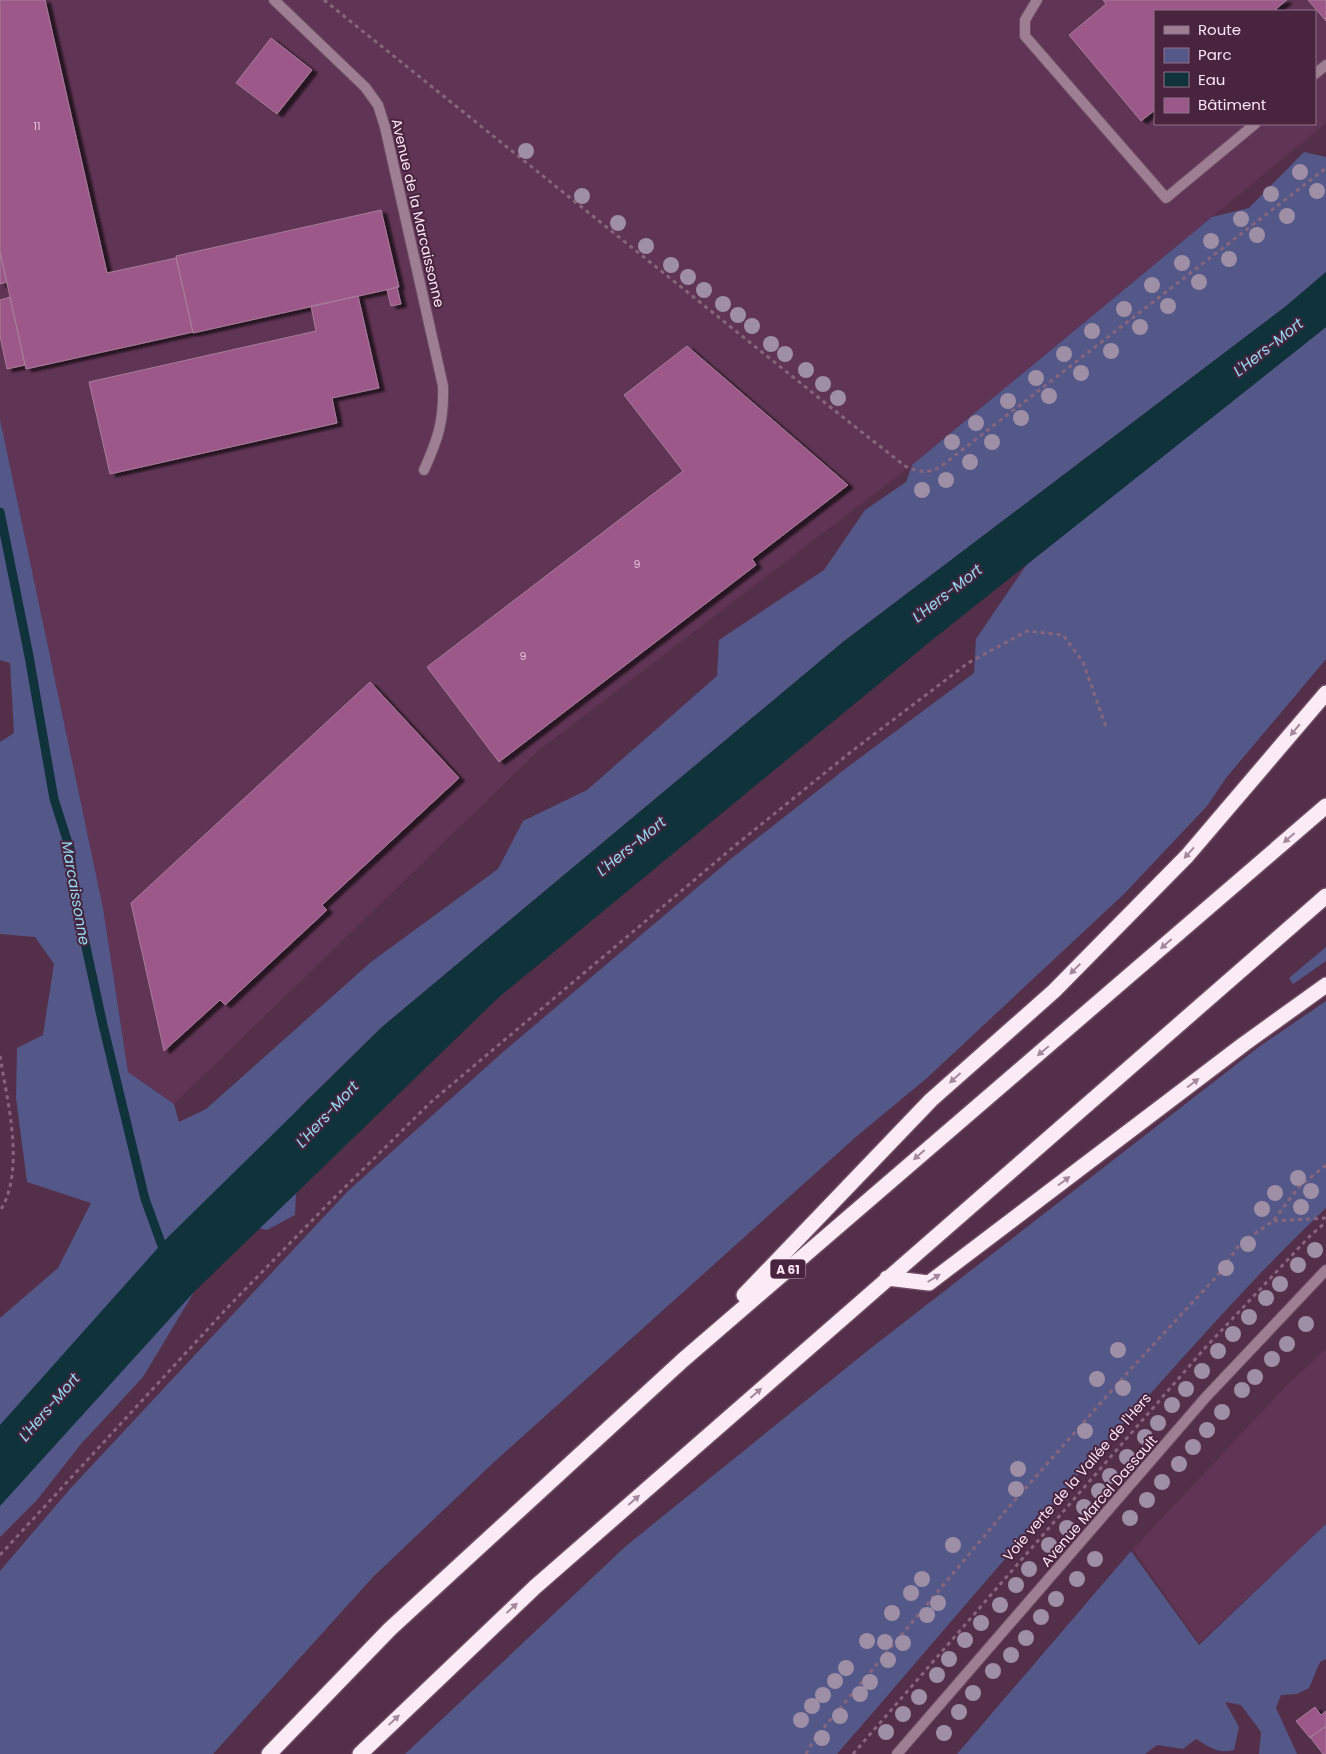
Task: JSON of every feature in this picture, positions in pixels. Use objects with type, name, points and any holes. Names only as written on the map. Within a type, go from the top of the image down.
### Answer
[{"type":"highway","points":[[682,1360],[931,1100],[1054,990],[1187,856],[1326,693]]},
{"type":"highway","name":"A 61","points":[[269,1754],[390,1629],[682,1360],[1326,806]]},
{"type":"highway","points":[[360,1754],[535,1587],[1326,896]]},
{"type":"highway","points":[[887,1278],[929,1283],[1244,1044],[1326,985]]},
{"type":"street","name":"Avenue de la Marcaissonne","points":[[274,0],[364,87],[378,105],[385,127],[443,386],[444,413],[438,441],[424,470]]},
{"type":"street","points":[[1037,0],[1025,20],[1025,36],[1166,198],[1254,125]]},
{"type":"street","points":[[1316,73],[1326,65]]},
{"type":"street","name":"Avenue Marcel Dassault","points":[[897,1754],[1206,1398],[1326,1270]]},
{"type":"path","points":[[324,0],[844,418],[905,466],[915,471],[926,472],[936,470],[1326,168]]},
{"type":"path","points":[[0,1555],[236,1300],[328,1204],[431,1102],[745,838],[852,751],[968,663],[1027,631],[1063,635],[1083,662],[1107,730]]},
{"type":"path","points":[[0,1056],[12,1132],[13,1170],[0,1211]]},
{"type":"path","points":[[806,1754],[815,1738],[1002,1515],[1129,1371],[1217,1276],[1240,1244],[1274,1220],[1299,1187],[1326,1165]]},
{"type":"path","points":[[1274,1220],[1326,1218]]},
{"type":"path","name":"Voie verte de la Vallée de l'Hers","points":[[853,1754],[1205,1348],[1310,1236],[1326,1222]]},
{"type":"shaded area","points":[[0,0],[1326,0],[1326,123],[912,465],[538,751],[174,1104],[128,1072],[103,908],[0,419]]},
{"type":"shaded area","points":[[1326,1349],[1326,1525],[1199,1643],[1133,1549],[1287,1385]]},
{"type":"green space","points":[[1304,152],[1326,157],[1326,272],[1285,307],[843,642],[382,1027],[300,1107],[295,1215],[267,1230],[200,1215],[194,1292],[143,1377],[81,1444],[37,1500],[0,1537],[0,1318],[58,1268],[91,1203],[27,1182],[16,1098],[17,1048],[43,1035],[54,964],[35,937],[0,934],[0,742],[14,733],[10,663],[0,660],[0,419],[103,908],[128,1072],[174,1104],[179,1122],[206,1109],[371,962],[498,869],[523,821],[587,790],[717,676],[719,640],[824,570],[865,510],[906,482],[912,465],[1212,217],[1249,208]]},
{"type":"green space","points":[[1326,327],[1326,659],[1226,778],[1207,806],[1124,894],[927,1078],[857,1136],[493,1463],[373,1577],[213,1754],[0,1754],[0,1571],[70,1489],[348,1191],[503,1052],[732,858],[849,766],[974,673],[976,639],[1027,564]]},
{"type":"green space","points":[[1326,947],[1326,961],[1293,984],[1289,978]]},
{"type":"green space","points":[[1326,1001],[1326,1208],[1248,1287],[1124,1423],[837,1754],[405,1754],[626,1546],[871,1348],[1260,1046]]},
{"type":"green space","points":[[1326,1524],[1326,1659],[1320,1662],[1309,1688],[1297,1694],[1281,1695],[1276,1708],[1297,1754],[1259,1754],[1261,1732],[1241,1705],[1225,1702],[1239,1727],[1234,1750],[1218,1750],[1196,1739],[1183,1749],[1157,1745],[1145,1754],[957,1754],[1131,1551],[1199,1645]]},
{"type":"water","name":"L'Hers-Mort","points":[[1326,272],[1326,327],[932,640],[498,998],[194,1292],[0,1506],[0,1425],[165,1240],[382,1027],[843,642],[1285,307]]},
{"type":"building","points":[[0,0],[45,0],[107,273],[176,258],[193,332],[26,369],[0,252]]},
{"type":"building","points":[[1103,0],[1287,0],[1277,10],[1154,10],[1154,111],[1141,121],[1069,35],[1106,4]]},
{"type":"building","points":[[1308,0],[1326,0],[1326,21]]},
{"type":"building","points":[[271,38],[312,70],[277,114],[236,83]]},
{"type":"building","points":[[381,210],[399,287],[193,333],[176,256]]},
{"type":"building","points":[[0,252],[7,282],[0,284]]},
{"type":"building","points":[[397,287],[401,304],[391,306],[387,290]]},
{"type":"building","points":[[358,296],[379,388],[332,398],[337,423],[110,474],[89,382],[316,331],[311,306]]},
{"type":"building","points":[[10,297],[25,365],[7,369],[0,336],[0,300]]},
{"type":"building","points":[[687,346],[848,485],[752,559],[756,565],[499,762],[427,667],[683,471],[624,395]]},
{"type":"building","points":[[370,682],[459,778],[322,905],[327,910],[225,1005],[220,1000],[164,1051],[131,903]]},
{"type":"building","points":[[1315,1707],[1321,1715],[1326,1711],[1326,1726],[1310,1738],[1296,1721]]},
{"type":"building","points":[[1326,1726],[1326,1754],[1323,1754],[1310,1737]]},
{"type":"waterway","name":"Marcaissonne","points":[[0,512],[29,656],[54,799],[70,849],[74,892],[103,1025],[145,1199],[165,1254]]}]
